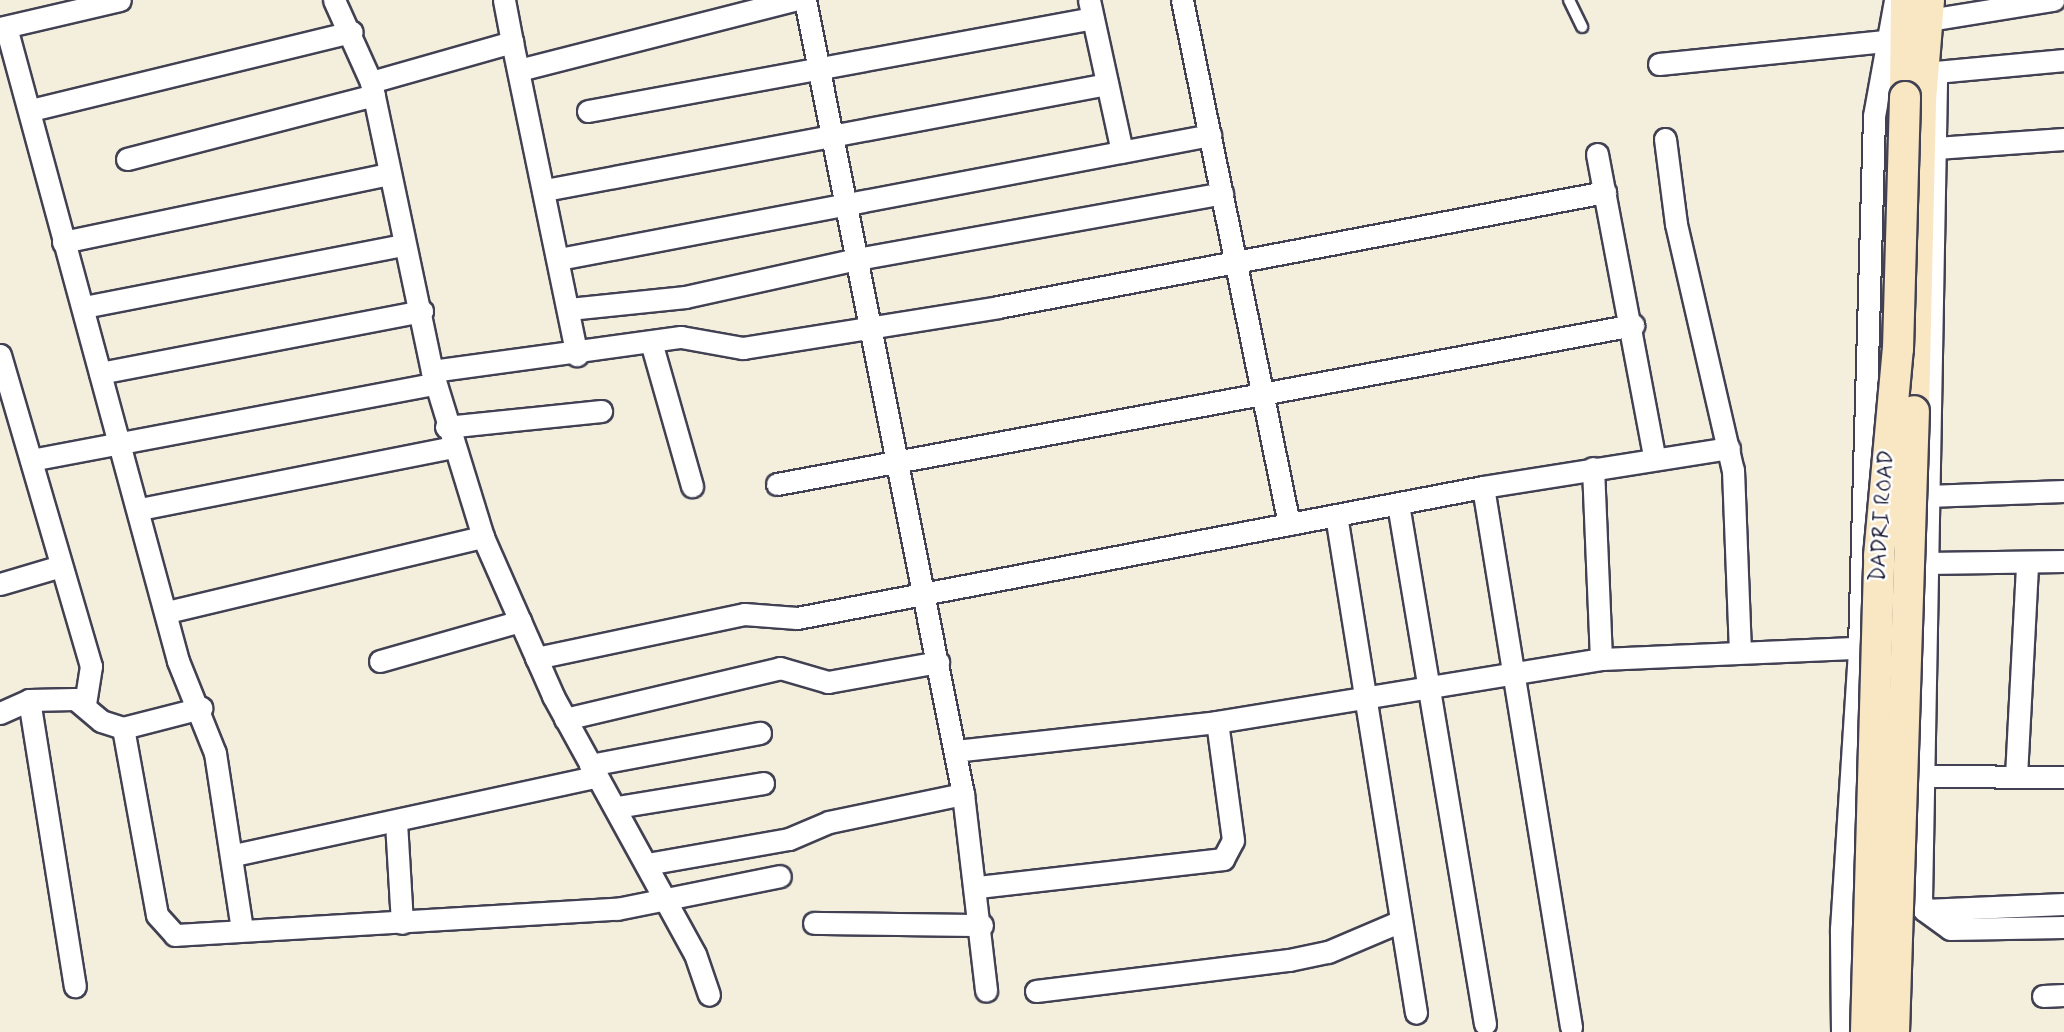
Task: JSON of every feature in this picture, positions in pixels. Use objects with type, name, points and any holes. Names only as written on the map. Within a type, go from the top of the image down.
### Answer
[{"type":"street","points":[[120,0],[3,28],[31,110],[63,242],[84,307],[100,373],[140,509],[178,661],[201,708],[234,855],[242,930]]},
{"type":"street","points":[[334,0],[352,32],[373,89],[388,174],[404,246],[422,311],[433,377],[449,437],[483,537],[536,658],[566,719],[695,954],[709,995]]},
{"type":"street","points":[[506,0],[512,42],[545,190],[577,355]]},
{"type":"street","points":[[519,70],[794,0]]},
{"type":"street","points":[[805,0],[848,201],[857,259],[963,794],[978,887],[986,991]]},
{"type":"street","points":[[1182,0],[1289,524]]},
{"type":"street","points":[[1842,1032],[1840,929],[1859,647],[1874,116],[1885,41],[1895,0]]},
{"type":"street","name":"DADRI ROAD","points":[[1866,1032],[1879,556],[1898,349],[1906,0]]},
{"type":"street","points":[[1929,10],[2053,0]]},
{"type":"street","points":[[588,111],[819,69],[1091,9],[1122,151]]},
{"type":"street","name":"DADRI ROAD","points":[[1894,1032],[1914,411],[1930,73],[1929,10]]},
{"type":"street","points":[[31,110],[352,32]]},
{"type":"street","points":[[1659,64],[1885,41]]},
{"type":"street","points":[[127,159],[373,89],[512,42]]},
{"type":"street","points":[[1924,910],[1923,645],[1936,148],[1930,73],[2064,60]]},
{"type":"street","points":[[545,190],[1107,84]]},
{"type":"street","points":[[559,259],[848,201],[1210,135]]},
{"type":"street","points":[[1665,139],[1682,254],[1729,448],[1740,652]]},
{"type":"street","points":[[1936,148],[2064,139]]},
{"type":"street","points":[[1597,154],[1633,325],[1654,456]]},
{"type":"street","points":[[63,242],[388,174]]},
{"type":"street","points":[[31,460],[433,377],[694,336],[743,348],[1237,262],[1605,192]]},
{"type":"street","points":[[569,309],[685,297],[857,259],[1222,193]]},
{"type":"street","points":[[84,307],[404,246]]},
{"type":"street","points":[[100,373],[422,311]]},
{"type":"street","points":[[777,484],[1633,325]]},
{"type":"street","points":[[651,342],[692,486]]},
{"type":"street","points":[[0,355],[91,666],[85,704]]},
{"type":"street","points":[[140,509],[449,437],[601,411]]},
{"type":"street","points":[[536,658],[744,614],[784,620],[1483,487],[1654,456],[1729,448]]},
{"type":"street","points":[[1593,468],[1600,659]]},
{"type":"street","points":[[1483,487],[1571,1027]]},
{"type":"street","points":[[1928,496],[2064,491]]},
{"type":"street","points":[[1398,504],[1432,687],[1485,1024]]},
{"type":"street","points":[[1336,516],[1416,1013]]},
{"type":"street","points":[[167,612],[483,537]]},
{"type":"street","points":[[1926,563],[2064,561]]},
{"type":"street","points":[[2016,776],[2027,562]]},
{"type":"street","points":[[0,584],[62,566]]},
{"type":"street","points":[[380,661],[520,621]]},
{"type":"street","points":[[955,751],[1217,722],[1365,695],[1432,687],[1512,671],[1600,659],[1923,645]]},
{"type":"street","points":[[566,719],[780,668],[828,682],[938,662]]},
{"type":"street","points":[[0,713],[29,700],[75,699],[85,704],[100,721],[123,728],[201,708]]},
{"type":"street","points":[[29,700],[75,986]]},
{"type":"street","points":[[978,887],[1223,859],[1233,840],[1217,722]]},
{"type":"street","points":[[123,728],[160,924],[175,935],[617,909],[664,897],[780,876]]},
{"type":"street","points":[[234,855],[396,822],[593,771],[760,733]]},
{"type":"street","points":[[1922,776],[2064,777]]},
{"type":"street","points":[[616,807],[763,783]]},
{"type":"street","points":[[646,864],[789,839],[829,822],[963,794]]},
{"type":"street","points":[[396,822],[402,923]]},
{"type":"street","points":[[1924,910],[2064,904]]},
{"type":"street","points":[[1924,910],[1950,928],[2064,927]]},
{"type":"street","points":[[1036,991],[1289,960],[1328,952],[1401,921]]},
{"type":"street","points":[[814,923],[982,925]]},
{"type":"lane","points":[[1569,0],[1582,27]]}]
